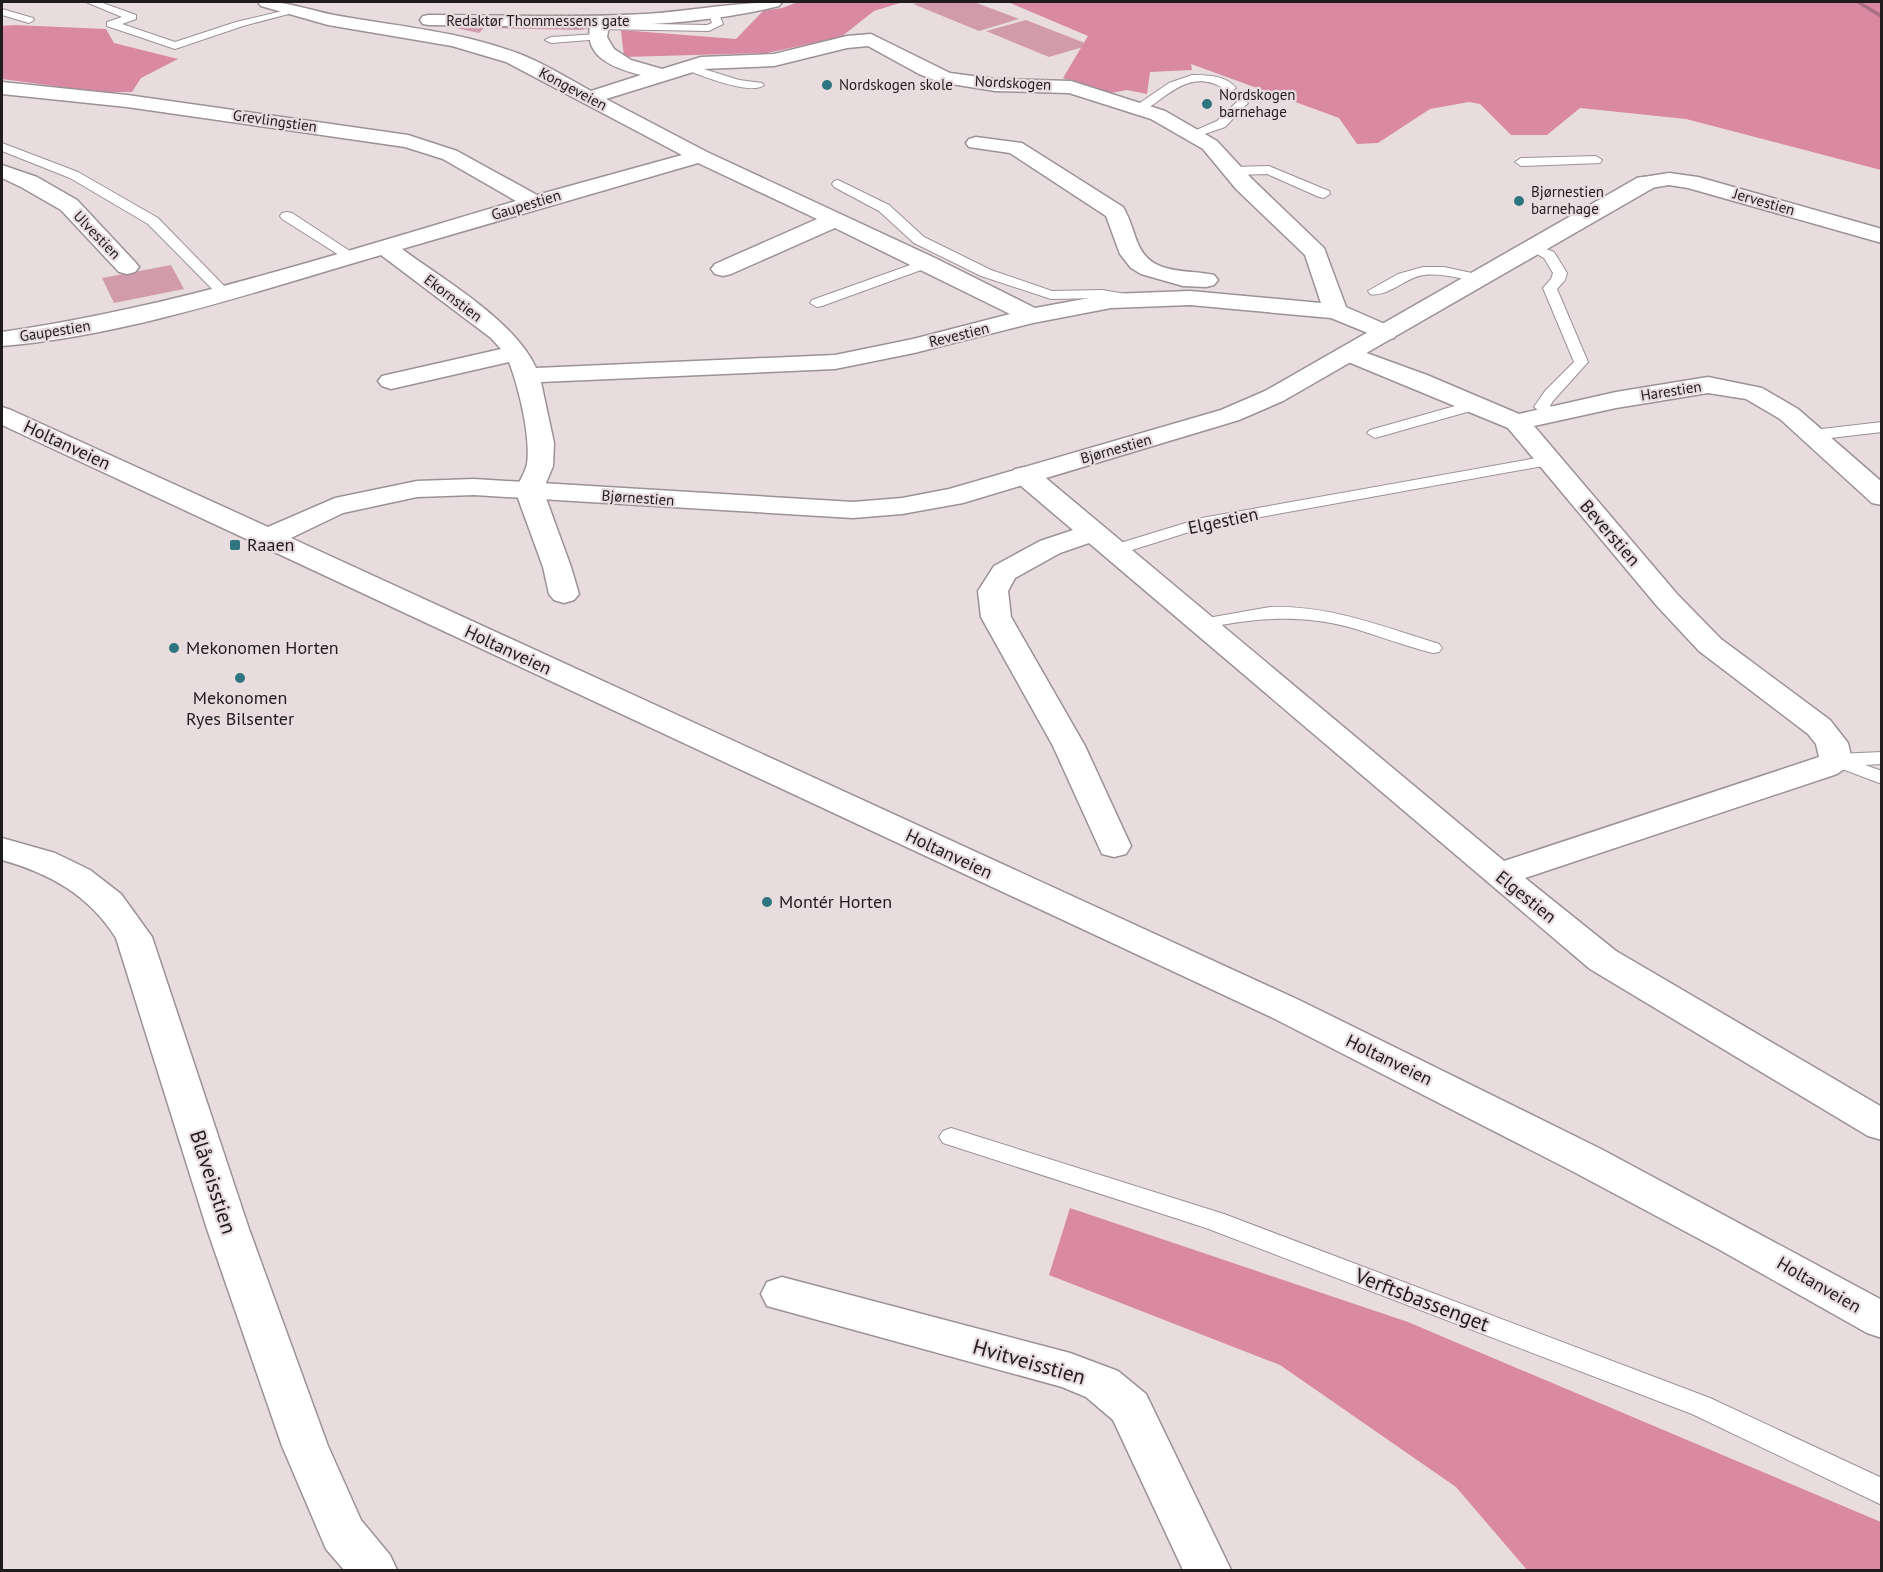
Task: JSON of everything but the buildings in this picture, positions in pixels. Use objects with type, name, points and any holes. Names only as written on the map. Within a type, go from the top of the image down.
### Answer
[{"type":"street","name":"Kongeveien","points":[[267,2],[299,6],[391,31],[454,39],[485,47],[513,58],[700,156],[927,263],[1032,316]]},
{"type":"street","name":"Redaktør Thommessens gate","points":[[299,6],[401,20],[599,28],[714,14],[773,2]]},
{"type":"street","points":[[599,28],[604,50],[618,62],[663,75]]},
{"type":"street","name":"Nordskogen","points":[[591,97],[715,61],[774,60],[847,42],[871,40],[926,70],[946,78],[994,85],[1071,87],[1191,133],[1210,145],[1316,253],[1317,286],[1336,311]]},
{"type":"street","name":"Grevlingstien","points":[[2,88],[127,101],[408,141],[450,155],[534,202]]},
{"type":"street","points":[[976,142],[1015,147],[1115,213],[1120,219],[1127,246],[1137,260],[1155,273],[1176,279],[1244,282]]},
{"type":"street","name":"Gaupestien","points":[[2,339],[68,330],[224,292],[386,248],[534,202],[700,156]]},
{"type":"street","name":"Ulvestien","points":[[2,171],[29,182],[69,206],[128,267]]},
{"type":"street","name":"Jervestien","points":[[1645,183],[1669,179],[1690,182],[1881,236]]},
{"type":"street","name":"Bjørnestien","points":[[267,538],[336,506],[417,489],[474,487],[853,510],[902,506],[953,497],[1230,415],[1274,396],[1645,183]]},
{"type":"street","points":[[723,269],[834,220]]},
{"type":"street","name":"Ekornstien","points":[[386,248],[500,333],[517,353],[526,376],[541,443],[540,466],[529,490]]},
{"type":"street","name":"Revestien","points":[[526,376],[572,372],[835,362],[957,336],[1032,316],[1111,301],[1190,298],[1336,311],[1385,333]]},
{"type":"street","points":[[391,381],[517,353]]},
{"type":"street","name":"Beverstien","points":[[1350,354],[1517,422],[1667,600],[1710,645],[1819,727],[1832,743],[1836,760]]},
{"type":"street","name":"Harestien","points":[[1517,422],[1616,400],[1708,385],[1753,393],[1789,414],[1881,497]]},
{"type":"street","name":"Holtanveien","points":[[2,416],[1286,1009],[1503,1116],[1758,1250],[1881,1321]]},
{"type":"street","name":"Elgestien","points":[[1025,476],[1603,960],[1881,1126]]},
{"type":"street","points":[[529,490],[557,567],[564,594]]},
{"type":"street","points":[[1102,542],[1050,547],[1004,572],[993,591],[996,617],[1069,746],[1114,846]]},
{"type":"street","points":[[1499,875],[1825,767],[1836,760]]},
{"type":"street","name":"Blåveisstien","points":[[2,849],[35,857],[71,872],[103,895],[122,916],[134,937],[228,1229],[305,1446],[343,1534],[373,1570]]},
{"type":"street","name":"Hvitveisstien","points":[[782,1294],[1070,1371],[1102,1384],[1130,1407],[1207,1570]]},
{"type":"lane","name":"Kongeveien","points":[[91,2],[132,17],[111,24],[175,46],[299,6]]},
{"type":"lane","points":[[189,52],[299,6]]},
{"type":"lane","points":[[2,12],[29,20]]},
{"type":"lane","points":[[551,40],[599,28]]},
{"type":"lane","points":[[688,67],[738,83],[758,85]]},
{"type":"lane","points":[[1134,111],[1183,80],[1196,78],[1219,81],[1230,88],[1226,91]]},
{"type":"lane","points":[[1191,133],[1221,124],[1242,103]]},
{"type":"lane","points":[[2,147],[63,170],[153,221],[224,292]]},
{"type":"lane","points":[[1521,162],[1596,160]]},
{"type":"lane","points":[[29,182],[63,170]]},
{"type":"lane","points":[[1233,171],[1269,170],[1324,194]]},
{"type":"lane","points":[[837,184],[884,208],[920,240],[986,273],[1052,295],[1102,294],[1134,300]]},
{"type":"lane","points":[[287,216],[352,257]]},
{"type":"lane","points":[[1531,247],[1549,255],[1560,273],[1558,280],[1550,288],[1581,362],[1573,373],[1548,394],[1542,407],[1552,414]]},
{"type":"lane","points":[[817,303],[927,263]]},
{"type":"lane","points":[[1375,291],[1418,270],[1432,270],[1476,278]]},
{"type":"lane","points":[[1376,433],[1476,405]]},
{"type":"lane","points":[[1813,435],[1881,427]]},
{"type":"lane","name":"Elgestien","points":[[1102,542],[1548,461]]},
{"type":"lane","points":[[1202,624],[1243,615],[1281,612],[1307,613],[1339,619],[1433,648]]},
{"type":"lane","points":[[1836,760],[1881,758]]},
{"type":"lane","points":[[1836,760],[1881,778]]},
{"type":"lane","name":"Verftsbassenget","points":[[951,1137],[1215,1221],[1701,1406],[1860,1480],[1881,1493]]},
{"type":"shaded area","points":[[798,2],[903,2],[874,11],[841,37],[767,53],[624,57],[621,30],[736,39],[763,11],[782,8]]},
{"type":"shaded area","points":[[974,2],[1019,19],[979,31],[913,4]]},
{"type":"shaded area","points":[[1008,2],[1881,2],[1881,170],[1686,119],[1580,108],[1547,135],[1511,135],[1480,104],[1469,102],[1430,109],[1378,143],[1357,144],[1339,118],[1191,64],[1192,70],[1150,72],[1147,94],[1127,90],[1105,94],[1063,78],[1088,36]]},
{"type":"shaded area","points":[[1026,20],[1090,45],[1049,57],[986,31]]},
{"type":"shaded area","points":[[437,24],[575,25],[587,28],[581,30],[484,28],[479,33]]},
{"type":"shaded area","points":[[2,26],[106,29],[114,43],[178,59],[141,78],[132,92],[99,92],[2,79]]},
{"type":"shaded area","points":[[171,265],[184,289],[114,303],[102,278]]},
{"type":"shaded area","points":[[1070,1208],[1408,1322],[1881,1522],[1881,1570],[1527,1570],[1456,1487],[1280,1365],[1049,1275]]},
{"type":"waterway","points":[[1858,2],[1882,17]]},
{"type":"place","name":"Nordskogen skole","points":[[827,85]]},
{"type":"place","name":"Nordskogen barnehage","points":[[1207,104]]},
{"type":"place","name":"Bjørnestien barnehage","points":[[1519,201]]},
{"type":"place","name":"Raaen","points":[[235,545]]},
{"type":"place","name":"Mekonomen Horten","points":[[174,648]]},
{"type":"place","name":"Mekonomen Ryes Bilsenter","points":[[240,678]]},
{"type":"place","name":"Montér Horten","points":[[767,902]]}]
